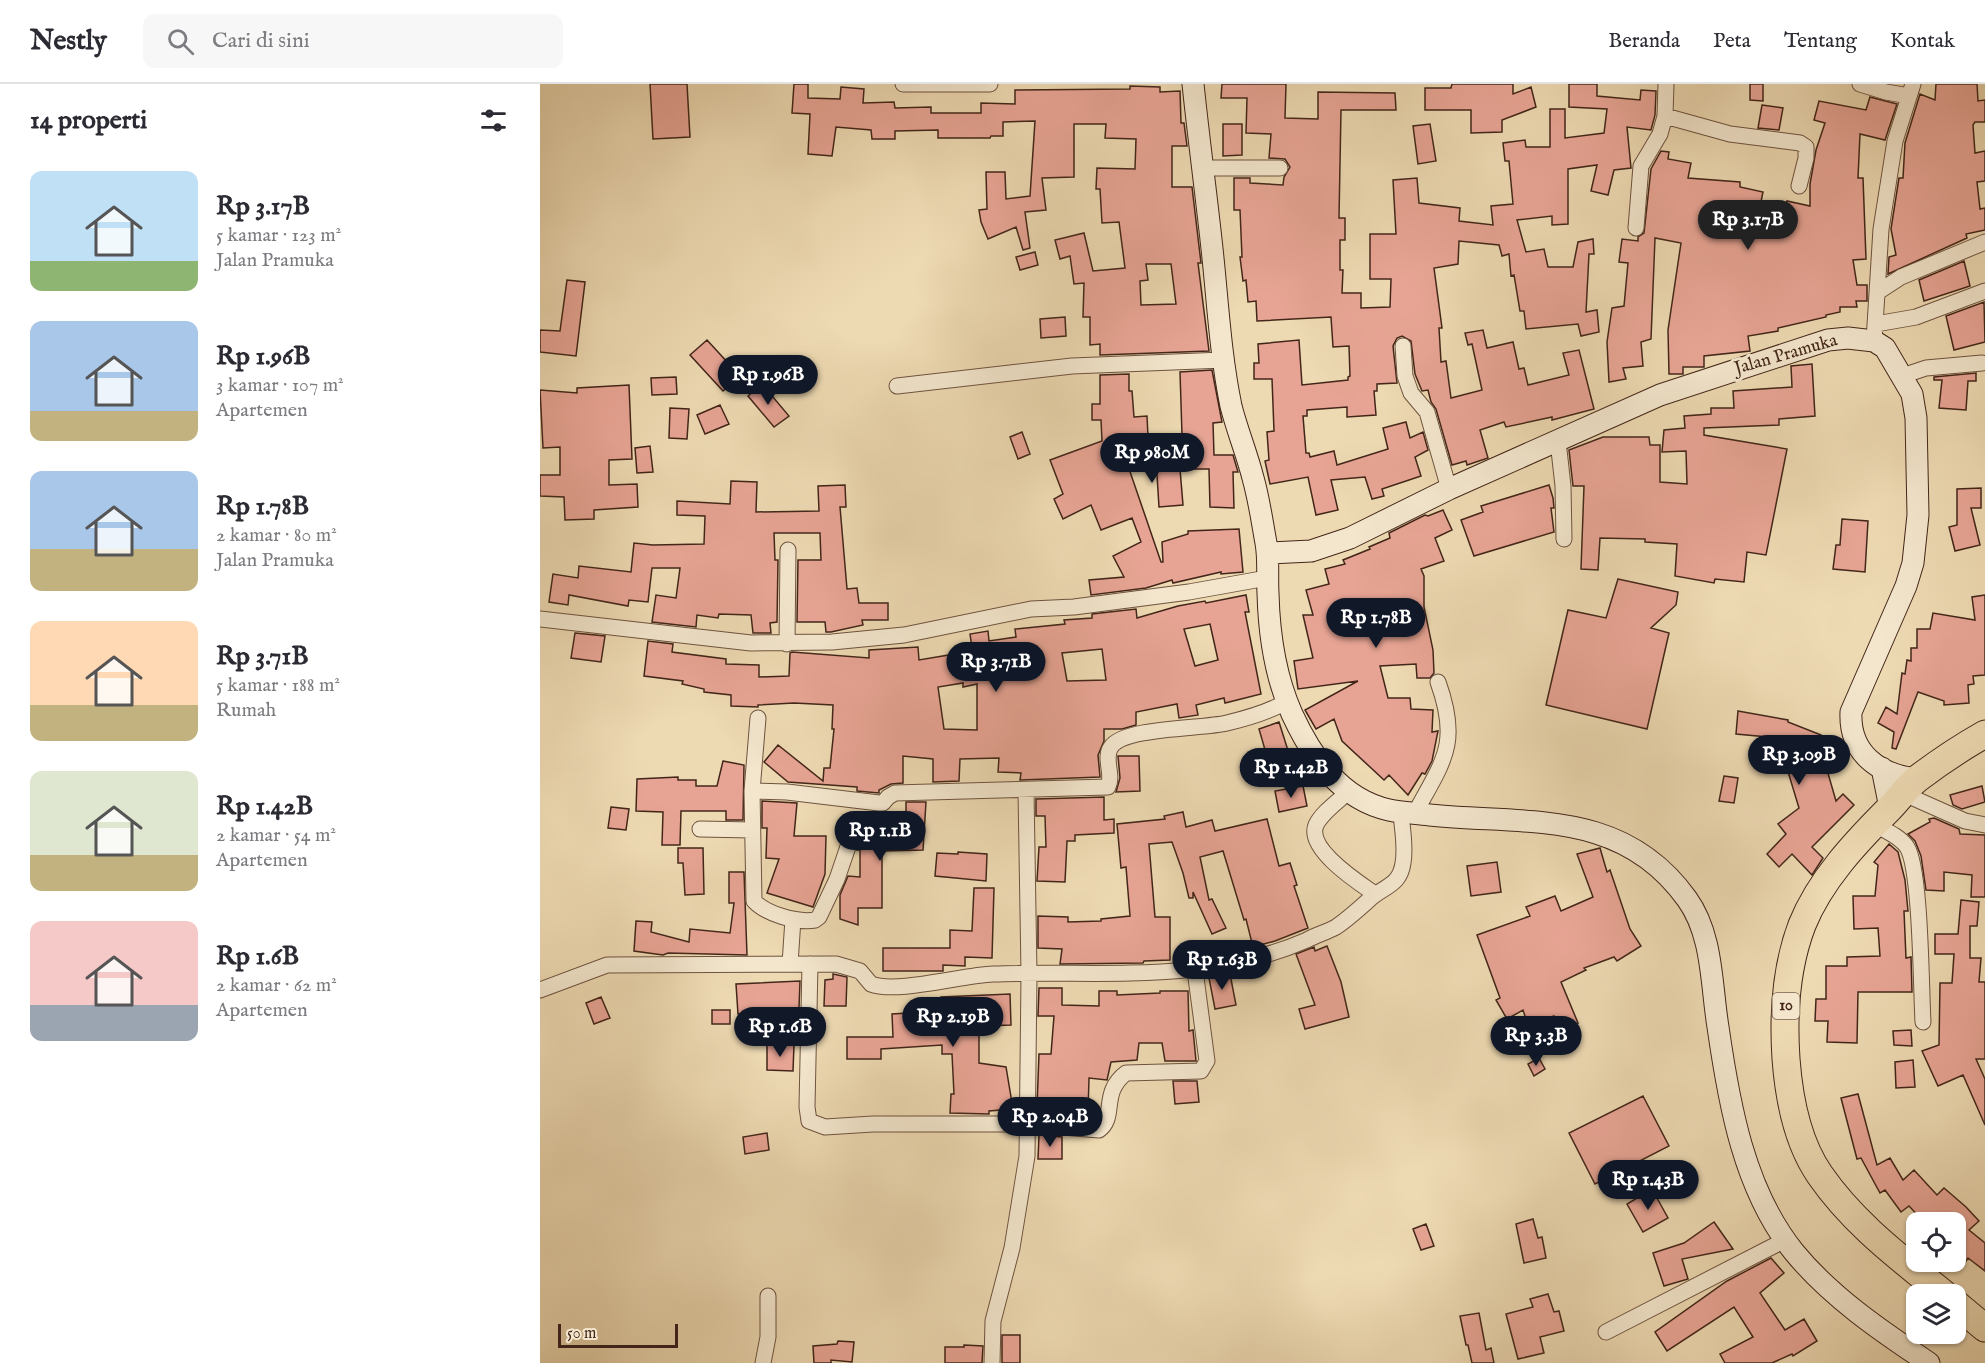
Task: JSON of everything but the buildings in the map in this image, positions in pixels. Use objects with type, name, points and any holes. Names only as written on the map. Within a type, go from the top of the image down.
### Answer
[{"type":"highway","name":"10","points":[[1932,1284],[1876,1239],[1819,1174],[1802,1140],[1794,1115],[1788,1082],[1786,1006],[1791,966],[1802,925],[1828,879],[1896,801],[1984,735]]},
{"type":"highway","points":[[1966,1312],[1985,1328]]},
{"type":"street","points":[[903,84],[990,84]]},
{"type":"street","points":[[1193,84],[1224,360],[1232,408],[1253,478],[1268,553],[1267,578],[1273,654],[1288,701],[1313,754],[1334,781],[1384,809],[1462,818],[1544,821],[1586,829],[1614,838],[1638,851],[1660,867],[1675,883],[1701,922],[1708,950],[1721,1054],[1738,1137],[1761,1199],[1797,1256],[1828,1287],[1875,1326],[1929,1363]]},
{"type":"street","points":[[1636,228],[1641,166],[1660,134],[1665,116],[1666,84]]},
{"type":"street","points":[[1860,84],[1886,92],[1911,90],[1895,141],[1886,196],[1879,247],[1875,332],[1912,394],[1916,418],[1917,542],[1906,586],[1851,712],[1850,728],[1858,748],[1882,768],[1896,801],[1900,839],[1910,851],[1916,892],[1923,1022]]},
{"type":"street","points":[[1665,116],[1730,134],[1800,143],[1806,147],[1806,158],[1799,186]]},
{"type":"street","points":[[1202,168],[1280,168]]},
{"type":"street","points":[[1878,292],[1901,277],[1985,242]]},
{"type":"street","points":[[1875,332],[1985,291]]},
{"type":"street","name":"Jalan Pramuka","points":[[1268,553],[1305,551],[1350,538],[1449,489],[1660,395],[1808,345],[1875,332]]},
{"type":"street","points":[[1403,346],[1405,376],[1411,393],[1427,412],[1449,489]]},
{"type":"street","points":[[897,386],[1072,366],[1224,360]]},
{"type":"street","points":[[1902,376],[1926,368],[1982,363]]},
{"type":"street","points":[[1558,441],[1563,486],[1564,539]]},
{"type":"street","points":[[787,644],[788,550]]},
{"type":"street","points":[[540,619],[752,643],[787,644],[904,635],[1031,609],[1074,607],[1189,592],[1267,578]]},
{"type":"street","points":[[540,990],[607,965],[836,964],[855,969],[874,986],[939,982],[991,974],[1195,970],[1249,961],[1280,951],[1336,927],[1375,894],[1390,887],[1404,863],[1408,813],[1446,749],[1449,717],[1438,682]]},
{"type":"street","points":[[752,790],[883,803],[895,794],[1108,787],[1110,782],[1108,752],[1114,743],[1135,734],[1225,724],[1274,710],[1288,701]]},
{"type":"street","points":[[758,718],[752,790],[754,901],[766,910],[793,918],[809,921],[819,917],[837,879],[854,829]]},
{"type":"street","points":[[1882,768],[1896,801]]},
{"type":"street","points":[[992,1363],[993,1321],[1020,1208],[1027,1156],[1029,974],[1026,790]]},
{"type":"street","points":[[1349,791],[1320,820],[1315,829],[1316,839],[1327,856],[1375,894]]},
{"type":"street","points":[[1896,801],[1985,825]]},
{"type":"street","points":[[700,829],[752,830]]},
{"type":"street","points":[[790,964],[793,918]]},
{"type":"street","points":[[810,964],[807,1107],[809,1121],[825,1127],[873,1124],[1028,1124],[1099,1130],[1107,1120],[1111,1090],[1126,1073],[1201,1071],[1205,1068],[1207,1061],[1195,970]]},
{"type":"street","points":[[1606,1332],[1785,1240]]},
{"type":"street","points":[[763,1363],[768,1337],[768,1296]]}]
